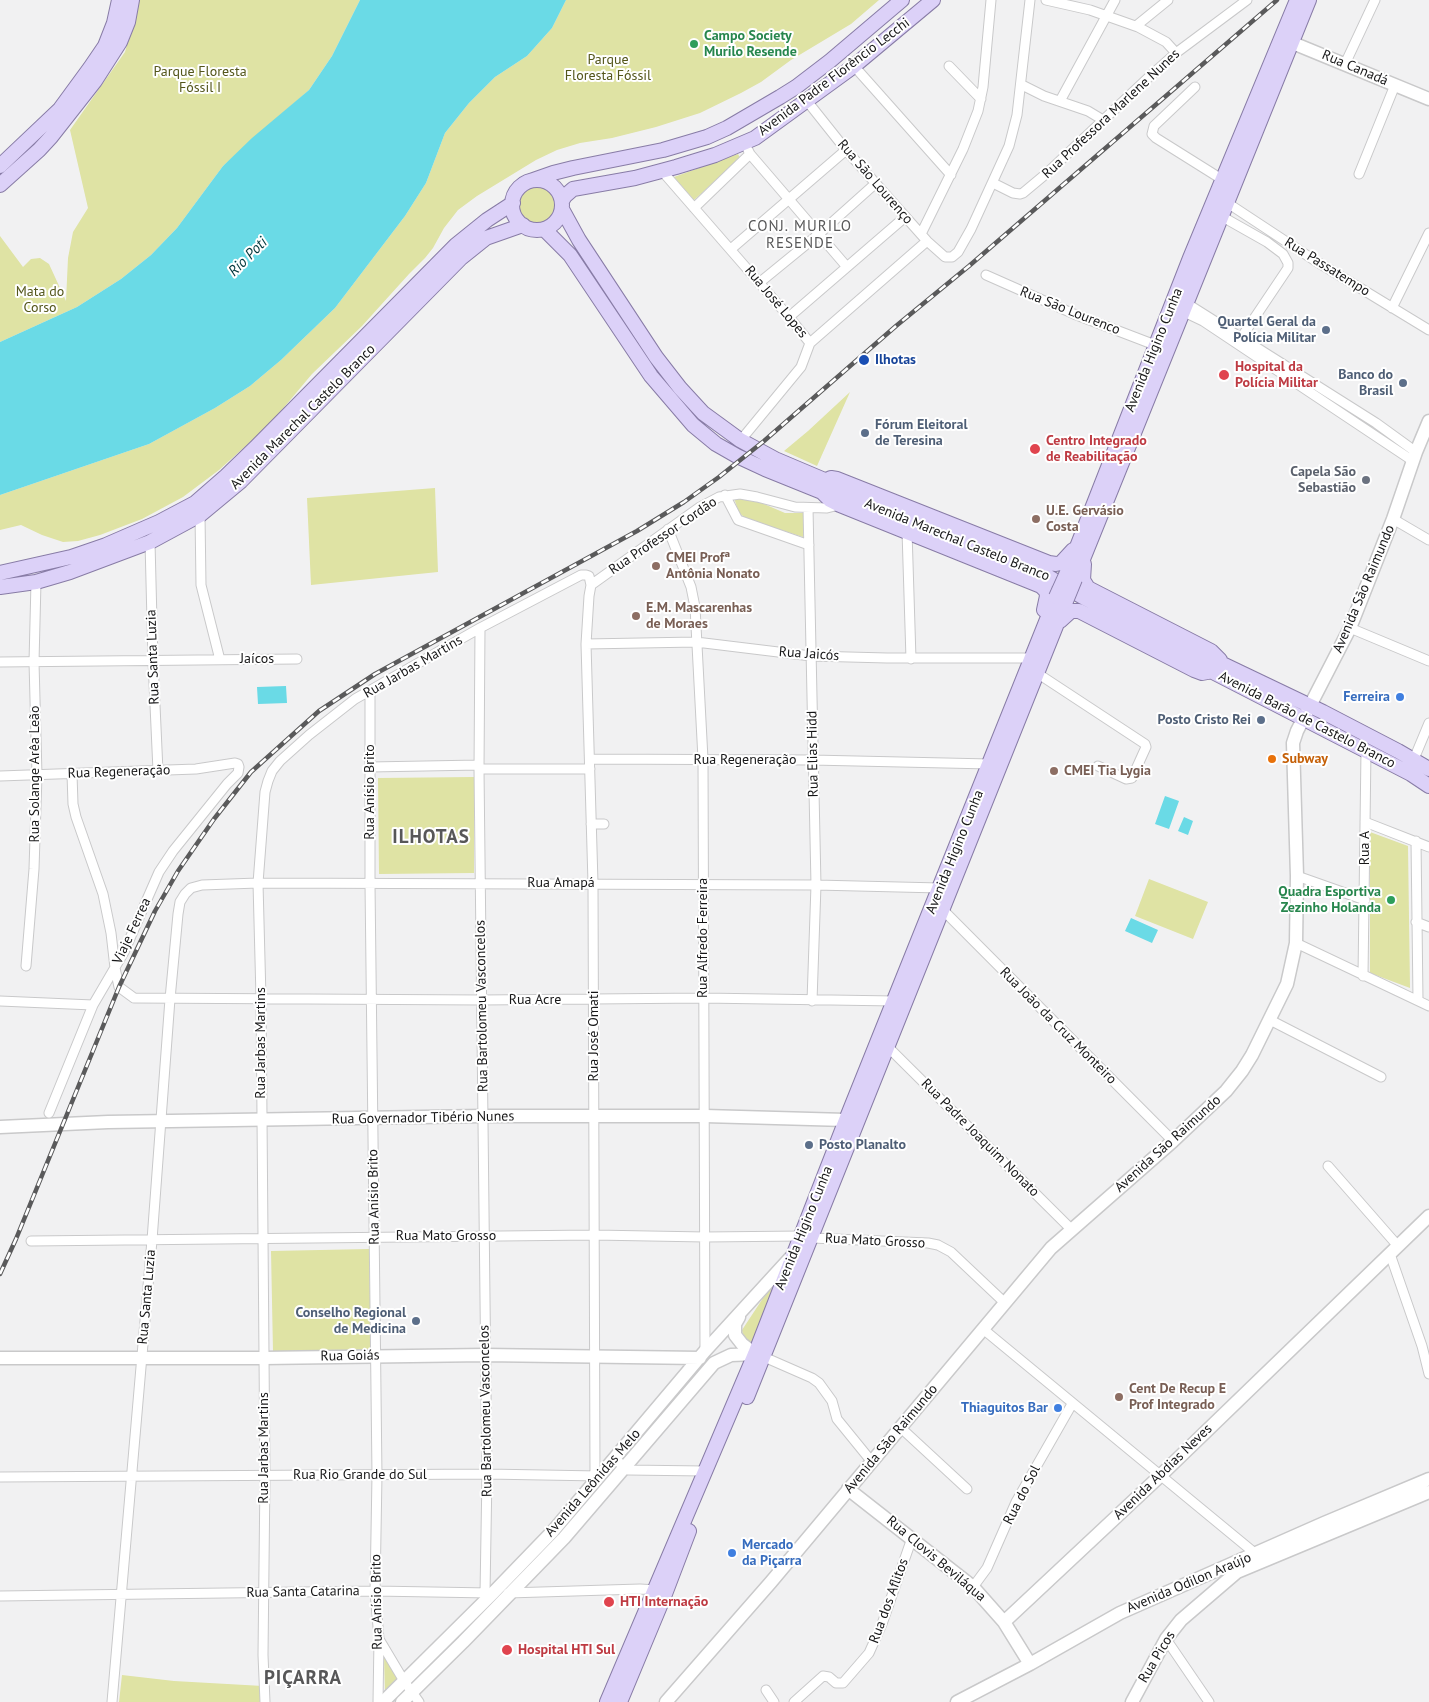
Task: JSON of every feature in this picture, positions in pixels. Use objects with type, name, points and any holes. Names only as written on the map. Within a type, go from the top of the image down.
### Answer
[{"type":"main road","points":[[0,166],[60,109],[90,68],[105,46],[114,23],[119,0]]},
{"type":"main road","points":[[0,185],[32,157],[51,137],[95,81],[120,42],[128,22],[132,0]]},
{"type":"main road","name":"Avenida Padre Florêncio Lecchi","points":[[533,180],[553,173],[663,150],[707,137],[727,128],[780,97],[815,72],[902,0]]},
{"type":"main road","name":"Avenida Padre Florêncio Lecchi","points":[[562,205],[565,196],[574,190],[662,171],[715,155],[747,149],[854,66],[934,0]]},
{"type":"main road","name":"Avenida Higino Cunha","points":[[850,1125],[888,1046],[1037,673],[1050,626],[1221,216],[1286,40],[1296,0]]},
{"type":"main road","name":"Avenida Higino Cunha","points":[[1080,552],[1155,345],[1223,180],[1286,40],[1309,0]]},
{"type":"main road","points":[[815,72],[827,86]]},
{"type":"main road","points":[[562,205],[559,218],[544,229],[529,228],[517,219],[513,203],[519,188],[525,183],[541,180],[549,182],[555,187],[579,240],[656,357],[680,388],[703,413],[740,440],[824,486],[830,500],[842,499],[907,531],[1041,586],[1046,591],[1047,596],[1043,614],[1050,626],[1071,610],[1079,611],[1194,670],[1202,673],[1217,667],[1219,658],[1211,651],[1088,588],[1083,580],[1080,552],[1061,563],[1049,563],[837,479],[831,478],[824,486]]},
{"type":"main road","name":"Avenida Marechal Castelo Branco","points":[[0,587],[36,582],[70,572],[150,542],[200,515],[242,481],[322,391],[411,299],[456,245],[487,220],[513,203]]},
{"type":"main road","name":"Avenida Marechal Castelo Branco","points":[[411,299],[478,242],[523,224]]},
{"type":"main road","points":[[544,229],[570,255],[651,376],[693,424],[716,444],[736,456],[824,486]]},
{"type":"main road","name":"Avenida Marechal Castelo Branco","points":[[0,573],[62,559],[106,545],[159,522],[195,503],[322,391]]},
{"type":"main road","name":"Avenida Marechal Castelo Branco","points":[[842,499],[1032,567],[1081,596],[1200,658]]},
{"type":"main road","name":"Avenida Higino Cunha","points":[[607,1702],[691,1525],[807,1237],[895,1001],[940,888],[1032,658],[1050,626]]},
{"type":"main road","name":"Avenida Barão de Castelo Branco","points":[[1200,658],[1205,668],[1217,667],[1307,712],[1414,759],[1429,769]]},
{"type":"main road","name":"Avenida Barão de Castelo Branco","points":[[1307,712],[1366,750],[1412,774],[1429,786]]},
{"type":"main road","name":"Avenida Higino Cunha","points":[[620,1702],[704,1472],[759,1356],[793,1255],[807,1237]]},
{"type":"street","points":[[921,234],[951,175],[972,127],[981,99],[991,0]]},
{"type":"street","points":[[993,183],[1009,146],[1017,115],[1022,85],[1030,0]]},
{"type":"street","points":[[1046,0],[1107,16],[1136,26],[1166,42],[1176,53]]},
{"type":"street","points":[[1060,101],[1115,0]]},
{"type":"street","points":[[1136,26],[1168,0]]},
{"type":"street","name":"Rua Professora Marlene Nunes","points":[[993,183],[1013,193],[1023,193],[1176,53],[1247,0]]},
{"type":"street","points":[[1345,64],[1375,0]]},
{"type":"street","name":"Rua Canadá","points":[[1286,40],[1429,99]]},
{"type":"street","points":[[854,66],[951,175]]},
{"type":"street","points":[[949,66],[981,99]]},
{"type":"street","points":[[1022,85],[1044,96],[1088,111],[1103,120]]},
{"type":"street","points":[[1359,174],[1394,85]]},
{"type":"street","points":[[1195,87],[1154,126],[1152,134],[1223,180]]},
{"type":"street","name":"Rua São Lourenço","points":[[807,101],[846,150],[905,217],[927,241],[948,258],[955,255],[961,246],[993,183]]},
{"type":"street","points":[[694,208],[747,149],[848,267]]},
{"type":"street","points":[[731,249],[846,150]]},
{"type":"street","name":"Rua José Lopes","points":[[662,171],[789,316],[810,344]]},
{"type":"street","points":[[759,283],[819,234],[876,183]]},
{"type":"street","name":"Rua Passatempo","points":[[1226,202],[1429,330]]},
{"type":"street","points":[[1221,216],[1267,242],[1286,257],[1288,268],[1239,341]]},
{"type":"street","points":[[789,316],[905,217]]},
{"type":"street","points":[[1267,242],[1272,232]]},
{"type":"street","points":[[1392,308],[1429,233]]},
{"type":"street","points":[[745,435],[801,367],[810,344],[927,241]]},
{"type":"street","name":"Rua São Lourenco","points":[[986,275],[1074,314],[1155,345]]},
{"type":"street","points":[[1184,307],[1203,321],[1239,341],[1414,457]]},
{"type":"street","name":"Avenida São Raimundo","points":[[666,1702],[771,1582],[1052,1248],[1173,1142],[1226,1091],[1242,1071],[1287,984],[1296,943],[1297,876],[1293,743],[1297,731],[1350,628],[1429,421]]},
{"type":"street","points":[[725,495],[738,520],[747,525],[809,545]]},
{"type":"street","name":"Rua Professor Cordão","points":[[591,585],[700,507],[725,495],[749,495],[796,507],[808,508]]},
{"type":"street","points":[[808,508],[827,508],[842,499]]},
{"type":"street","name":"Rua Elias Hidd","points":[[808,508],[816,885],[812,1001]]},
{"type":"street","points":[[0,662],[217,659],[220,656],[201,585],[200,515]]},
{"type":"street","points":[[1393,519],[1429,540]]},
{"type":"street","name":"Rua Alfredo Ferreira","points":[[668,529],[690,586],[695,607],[703,759],[702,885],[705,1116],[703,1355]]},
{"type":"street","points":[[907,531],[911,659]]},
{"type":"street","name":"Rua Santa Luzia","points":[[150,542],[158,771]]},
{"type":"street","name":"Rua Jarbas Martins","points":[[266,1702],[263,1592],[265,1475],[261,998],[258,882],[265,792],[272,771],[280,761],[308,735],[355,700],[480,628],[581,575],[586,574],[589,576],[591,585]]},
{"type":"street","name":"Rua Solange Arêa Leão","points":[[26,966],[34,869],[37,775],[34,662],[36,582]]},
{"type":"street","name":"Rua José Omati","points":[[591,585],[588,596],[586,644],[593,883],[597,1476]]},
{"type":"street","name":"Rua Bartolomeu Vasconcelos","points":[[480,628],[479,767],[489,1593]]},
{"type":"street","points":[[1350,628],[1429,661]]},
{"type":"street","name":"Rua Jaicós","points":[[586,644],[696,642],[811,656],[911,659],[1032,658]]},
{"type":"street","name":"Jaícos","points":[[217,659],[298,659]]},
{"type":"street","points":[[1037,673],[1145,744],[1146,747],[1132,778],[1129,779],[1098,766]]},
{"type":"street","name":"Rua Anísio Brito","points":[[370,692],[370,884],[377,1475],[375,1591],[379,1639],[378,1702]]},
{"type":"street","points":[[1414,759],[1429,723]]},
{"type":"street","name":"Rua A","points":[[1363,976],[1366,750]]},
{"type":"street","name":"Rua Regeneração","points":[[590,759],[812,760],[990,764]]},
{"type":"street","name":"Rua Regeneração","points":[[0,776],[158,771],[238,764]]},
{"type":"street","name":"Viaje Ferrea","points":[[49,1113],[93,1005],[135,930],[159,872],[173,851],[238,773],[238,764]]},
{"type":"street","points":[[370,768],[590,769]]},
{"type":"street","points":[[72,774],[73,804],[103,894],[111,933],[115,968]]},
{"type":"street","points":[[1364,822],[1429,846]]},
{"type":"street","points":[[591,824],[604,824]]},
{"type":"street","points":[[1416,841],[1418,1000]]},
{"type":"street","points":[[1297,876],[1365,900]]},
{"type":"street","name":"Rua Amapá","points":[[185,894],[192,888],[202,885],[258,882],[370,884],[593,883],[940,888]]},
{"type":"street","name":"Rua Santa Luzia","points":[[112,1702],[152,1240],[170,999],[178,914],[180,902],[185,894]]},
{"type":"street","name":"Rua João da Cruz Monteiro","points":[[943,910],[1173,1142]]},
{"type":"street","points":[[1416,922],[1429,927]]},
{"type":"street","points":[[1296,943],[1429,1006]]},
{"type":"street","name":"Rua Acre","points":[[115,968],[119,986],[134,998],[482,1000],[703,998],[895,1001]]},
{"type":"street","points":[[0,1001],[93,1005]]},
{"type":"street","points":[[1270,1020],[1381,1078]]},
{"type":"street","name":"Rua Padre Joaquim Nonato","points":[[888,1046],[1072,1230]]},
{"type":"street","name":"Rua Governador Tibério Nunes","points":[[0,1127],[108,1122],[483,1116],[705,1116],[850,1125]]},
{"type":"street","points":[[1328,1166],[1394,1250],[1429,1374]]},
{"type":"street","name":"Avenida Abdias Neves","points":[[1004,1622],[1161,1475],[1429,1216]]},
{"type":"street","name":"Rua Mato Grosso","points":[[31,1241],[594,1235],[807,1237],[928,1243],[938,1245],[951,1252],[1005,1303]]},
{"type":"street","name":"Avenida Leônidas Melo","points":[[383,1702],[489,1593],[553,1531],[597,1476],[615,1459],[703,1355],[793,1255]]},
{"type":"street","points":[[741,1312],[735,1324],[735,1335],[742,1344],[759,1356],[812,1378],[819,1383],[832,1401],[837,1419],[872,1462]]},
{"type":"street","points":[[984,1329],[1072,1404],[1251,1550],[1256,1559]]},
{"type":"street","name":"Rua Goiás","points":[[0,1358],[263,1358],[485,1355],[596,1357],[703,1355]]},
{"type":"street","name":"Avenida Leônidas Melo","points":[[402,1702],[416,1697],[510,1593],[564,1538],[714,1363],[731,1355],[759,1356]]},
{"type":"street","name":"Rua do Sol","points":[[973,1587],[987,1568],[1016,1502],[1072,1404]]},
{"type":"street","points":[[901,1428],[967,1489]]},
{"type":"street","points":[[615,1459],[625,1469],[630,1471],[704,1472]]},
{"type":"street","name":"Rua Rio Grande do Sul","points":[[0,1477],[487,1474],[597,1476]]},
{"type":"street","name":"Avenida Odilon Araújo","points":[[1256,1559],[1324,1523],[1429,1479]]},
{"type":"street","name":"Rua Clovis Beviláqua","points":[[848,1489],[973,1587],[1004,1622],[1030,1664]]},
{"type":"street","name":"Avenida Odilon Araújo","points":[[957,1702],[1030,1664],[1120,1613],[1429,1492]]},
{"type":"street","name":"Rua dos Aflitos","points":[[794,1702],[823,1676],[829,1677],[840,1684],[846,1680],[869,1652],[882,1624],[912,1538]]},
{"type":"street","name":"Rua Picos","points":[[1132,1702],[1166,1639],[1181,1620],[1237,1572],[1256,1559]]},
{"type":"street","name":"Rua Santa Catarina","points":[[0,1596],[375,1591],[489,1593],[660,1592]]},
{"type":"street","points":[[379,1639],[404,1681],[416,1697]]},
{"type":"street","points":[[1166,1639],[1209,1702]]},
{"type":"street","points":[[766,1690],[774,1702]]},
{"type":"green space","name":"Parque Floresta Fóssil I","points":[[139,0],[360,0],[332,56],[309,90],[223,166],[177,228],[151,255],[121,279],[77,307],[0,342],[0,236],[23,267],[31,259],[40,258],[49,264],[66,301],[68,258],[73,232],[88,208],[70,130],[125,52]]},
{"type":"green space","name":"Parque Floresta Fóssil","points":[[566,0],[879,0],[851,24],[791,60],[761,82],[700,113],[656,127],[612,138],[580,143],[557,150],[536,160],[477,196],[458,210],[425,258],[362,326],[312,374],[270,424],[219,470],[183,497],[142,519],[78,541],[63,542],[21,525],[0,530],[0,495],[149,444],[215,408],[250,386],[281,360],[335,308],[405,216],[426,183],[445,133],[469,103],[495,77],[527,56],[552,28]]},
{"type":"green space","points":[[738,154],[740,158],[694,200],[674,177]]},
{"type":"green space","points":[[538,185],[552,191],[558,205],[552,219],[538,225],[524,219],[518,205],[524,191]]},
{"type":"green space","points":[[850,392],[817,466],[784,451],[808,431]]},
{"type":"green space","points":[[435,488],[438,572],[311,585],[307,498]]},
{"type":"green space","points":[[740,497],[757,501],[785,513],[805,513],[803,537],[747,519],[739,513],[734,498]]},
{"type":"green space","points":[[474,777],[474,873],[379,874],[378,778]]},
{"type":"green space","points":[[1370,832],[1408,846],[1410,988],[1370,973]]},
{"type":"green space","points":[[1149,879],[1208,902],[1193,939],[1135,916]]},
{"type":"green space","points":[[369,1249],[371,1350],[273,1352],[271,1251]]},
{"type":"green space","points":[[773,1283],[776,1283],[753,1345],[748,1343],[743,1336],[742,1330]]},
{"type":"green space","points":[[384,1657],[402,1681],[385,1694]]},
{"type":"green space","points":[[122,1675],[174,1681],[263,1686],[263,1702],[119,1702]]},
{"type":"water","name":"Rio Poti","points":[[360,0],[566,0],[552,28],[527,56],[495,77],[469,103],[445,133],[426,183],[405,216],[335,308],[281,360],[250,386],[215,408],[149,444],[0,495],[0,342],[77,307],[121,279],[151,255],[177,228],[223,166],[252,138],[309,90],[332,56]]},
{"type":"water","points":[[286,686],[287,703],[258,704],[257,687]]},
{"type":"water","points":[[1165,796],[1179,801],[1169,829],[1155,824]]},
{"type":"water","points":[[1184,817],[1193,821],[1188,835],[1178,831]]},
{"type":"water","points":[[1131,918],[1158,930],[1152,943],[1125,931]]},
{"type":"railway","points":[[0,1274],[119,987],[155,911],[178,871],[214,819],[251,772],[319,711],[375,674],[637,531],[684,502],[719,477],[764,441],[896,326],[969,266],[1277,0]]},
{"type":"place","name":"Campo Society Murilo Resende","points":[[694,44]]},
{"type":"place","name":"Quartel Geral da Polícia Militar","points":[[1326,330]]},
{"type":"place","name":"Ilhotas","points":[[864,360]]},
{"type":"place","name":"Hospital da Polícia Militar","points":[[1224,375]]},
{"type":"place","name":"Banco do Brasil","points":[[1403,383]]},
{"type":"place","name":"Fórum Eleitoral de Teresina","points":[[865,433]]},
{"type":"place","name":"Centro Integrado de Reabilitação","points":[[1035,449]]},
{"type":"place","name":"Capela São Sebastião","points":[[1366,480]]},
{"type":"place","name":"U.E. Gervásio Costa","points":[[1036,519]]},
{"type":"place","name":"CMEI Profª Antônia Nonato","points":[[656,566]]},
{"type":"place","name":"E.M. Mascarenhas de Moraes","points":[[636,616]]},
{"type":"place","name":"Ferreira","points":[[1400,697]]},
{"type":"place","name":"Posto Cristo Rei","points":[[1261,720]]},
{"type":"place","name":"Subway","points":[[1272,759]]},
{"type":"place","name":"CMEI Tia Lygia","points":[[1054,771]]},
{"type":"place","name":"Quadra Esportiva Zezinho Holanda","points":[[1391,900]]},
{"type":"place","name":"Posto Planalto","points":[[809,1145]]},
{"type":"place","name":"Conselho Regional de Medicina","points":[[416,1321]]},
{"type":"place","name":"Cent De Recup E Prof Integrado","points":[[1119,1397]]},
{"type":"place","name":"Thiaguitos Bar","points":[[1058,1408]]},
{"type":"place","name":"Mercado da Piçarra","points":[[732,1553]]},
{"type":"place","name":"HTI Internação","points":[[609,1602]]},
{"type":"place","name":"Hospital HTI Sul","points":[[507,1650]]},
{"type":"district","name":"CONJ. MURILO RESENDE","points":[[800,236]]},
{"type":"district","name":"ILHOTAS","points":[[431,838]]},
{"type":"district","name":"PIÇARRA","points":[[303,1679]]},
{"type":"park label","name":"Mata do Corso","points":[[40,300]]}]
